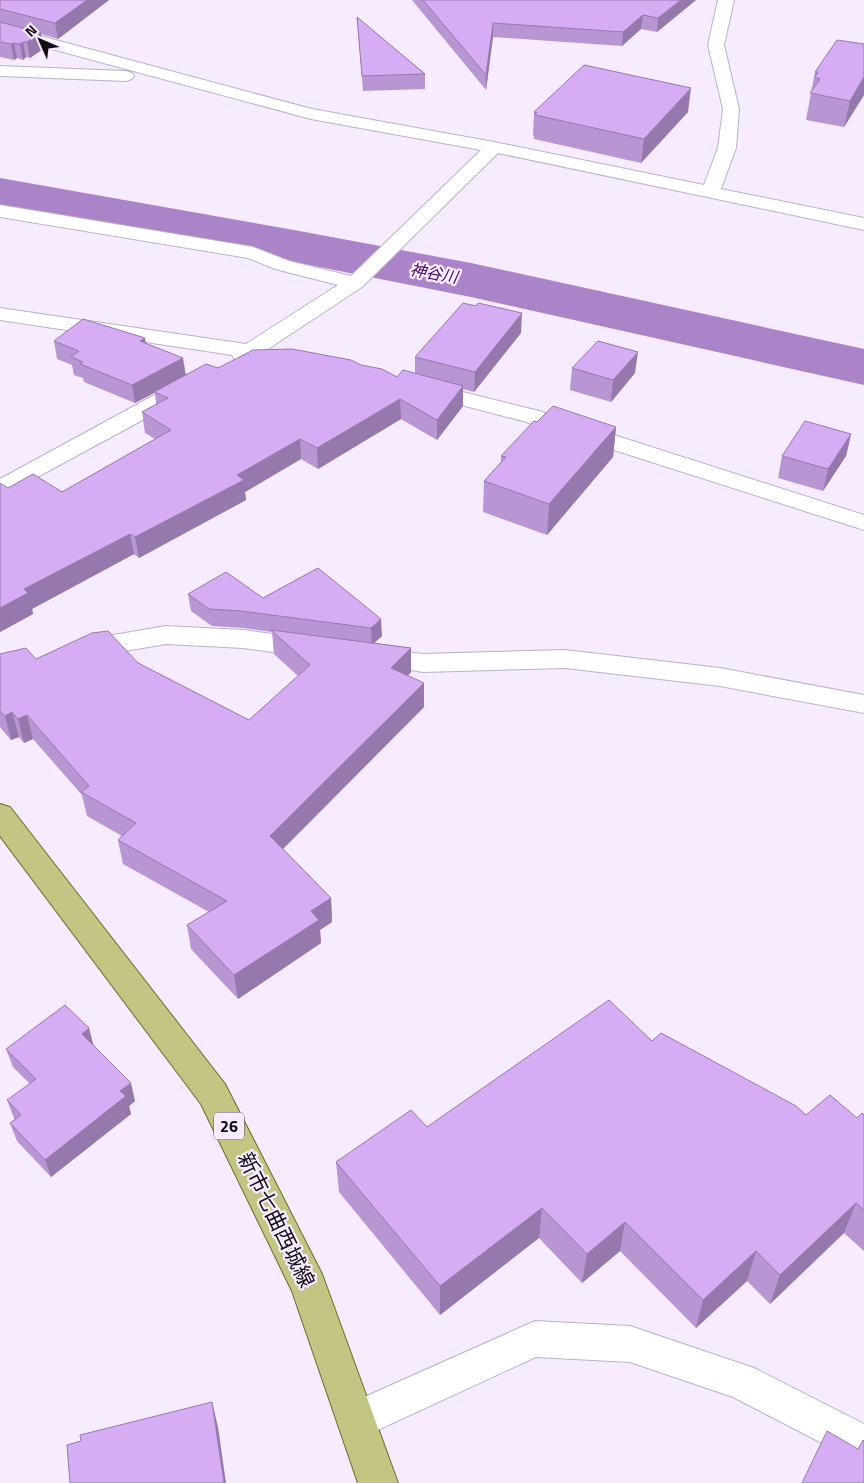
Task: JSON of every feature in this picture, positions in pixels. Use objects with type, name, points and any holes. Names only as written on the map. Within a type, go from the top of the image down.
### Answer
[{"type":"main road","name":"新市七曲西城線","points":[[0,815],[213,1094],[309,1286],[378,1483]]},
{"type":"street","points":[[710,193],[727,148],[731,109],[716,45],[726,0]]},
{"type":"street","points":[[0,30],[311,114],[489,151],[864,224]]},
{"type":"street","points":[[0,71],[175,78]]},
{"type":"street","points":[[0,488],[250,351],[357,280],[489,151]]},
{"type":"street","points":[[0,211],[253,253],[282,265],[357,280]]},
{"type":"street","points":[[0,314],[250,351],[304,362]]},
{"type":"street","points":[[412,385],[531,416],[864,523]]},
{"type":"street","points":[[61,654],[166,635],[243,639],[423,663],[565,659],[720,677],[864,704]]},
{"type":"street","points":[[356,1421],[535,1339],[630,1344],[741,1381],[864,1445]]},
{"type":"building","points":[[0,0],[87,0],[55,23],[0,9]]},
{"type":"building","points":[[423,0],[681,0],[658,18],[643,15],[623,32],[493,23],[486,75]]},
{"type":"building","points":[[357,17],[425,74],[362,76]]},
{"type":"building","points":[[0,22],[41,33],[20,44],[0,42]]},
{"type":"building","points":[[837,40],[864,44],[864,77],[850,101],[810,93],[820,79],[815,77],[818,72],[815,72]]},
{"type":"building","points":[[584,65],[691,88],[644,139],[535,115],[537,113],[534,112]]},
{"type":"building","points":[[463,303],[476,306],[478,303],[522,313],[475,372],[415,357]]},
{"type":"building","points":[[83,319],[145,338],[140,341],[183,358],[132,385],[80,364],[83,362],[71,357],[79,351],[54,341]]},
{"type":"building","points":[[598,341],[638,352],[613,380],[572,368]]},
{"type":"building","points":[[292,349],[351,360],[361,365],[382,369],[397,377],[403,370],[463,386],[437,420],[400,399],[317,448],[300,439],[237,475],[244,480],[135,537],[130,534],[24,589],[28,593],[0,608],[0,483],[8,488],[33,474],[62,492],[171,430],[142,412],[168,398],[154,392],[206,364],[218,368],[253,350]]},
{"type":"building","points":[[553,406],[616,427],[549,504],[484,481],[506,457],[501,456],[534,421],[537,422]]},
{"type":"building","points":[[805,421],[851,434],[828,469],[782,456]]},
{"type":"building","points":[[318,568],[381,619],[371,628],[241,611],[209,609],[188,594],[226,572],[263,598]]},
{"type":"building","points":[[271,630],[411,648],[391,668],[424,683],[270,836],[331,898],[311,911],[319,920],[234,975],[187,925],[227,901],[118,840],[136,823],[81,792],[89,786],[27,715],[18,719],[12,712],[5,716],[0,711],[0,654],[26,648],[36,659],[92,633],[108,631],[138,663],[249,720],[310,665]]},
{"type":"building","points":[[609,1000],[652,1041],[661,1033],[796,1106],[806,1115],[830,1095],[857,1118],[862,1113],[864,1115],[864,1210],[856,1203],[780,1275],[756,1251],[703,1300],[625,1222],[587,1254],[542,1208],[440,1286],[336,1162],[411,1110],[427,1127]]},
{"type":"building","points":[[65,1005],[89,1028],[82,1034],[131,1083],[120,1091],[126,1096],[45,1160],[10,1123],[21,1115],[7,1100],[36,1079],[6,1049]]},
{"type":"building","points":[[212,1402],[224,1483],[70,1483],[67,1445],[81,1441],[80,1435]]},
{"type":"building","points":[[827,1431],[858,1449],[864,1441],[864,1483],[802,1483]]},
{"type":"waterway","name":"神谷川","points":[[0,194],[412,268],[618,311],[864,367]]}]
